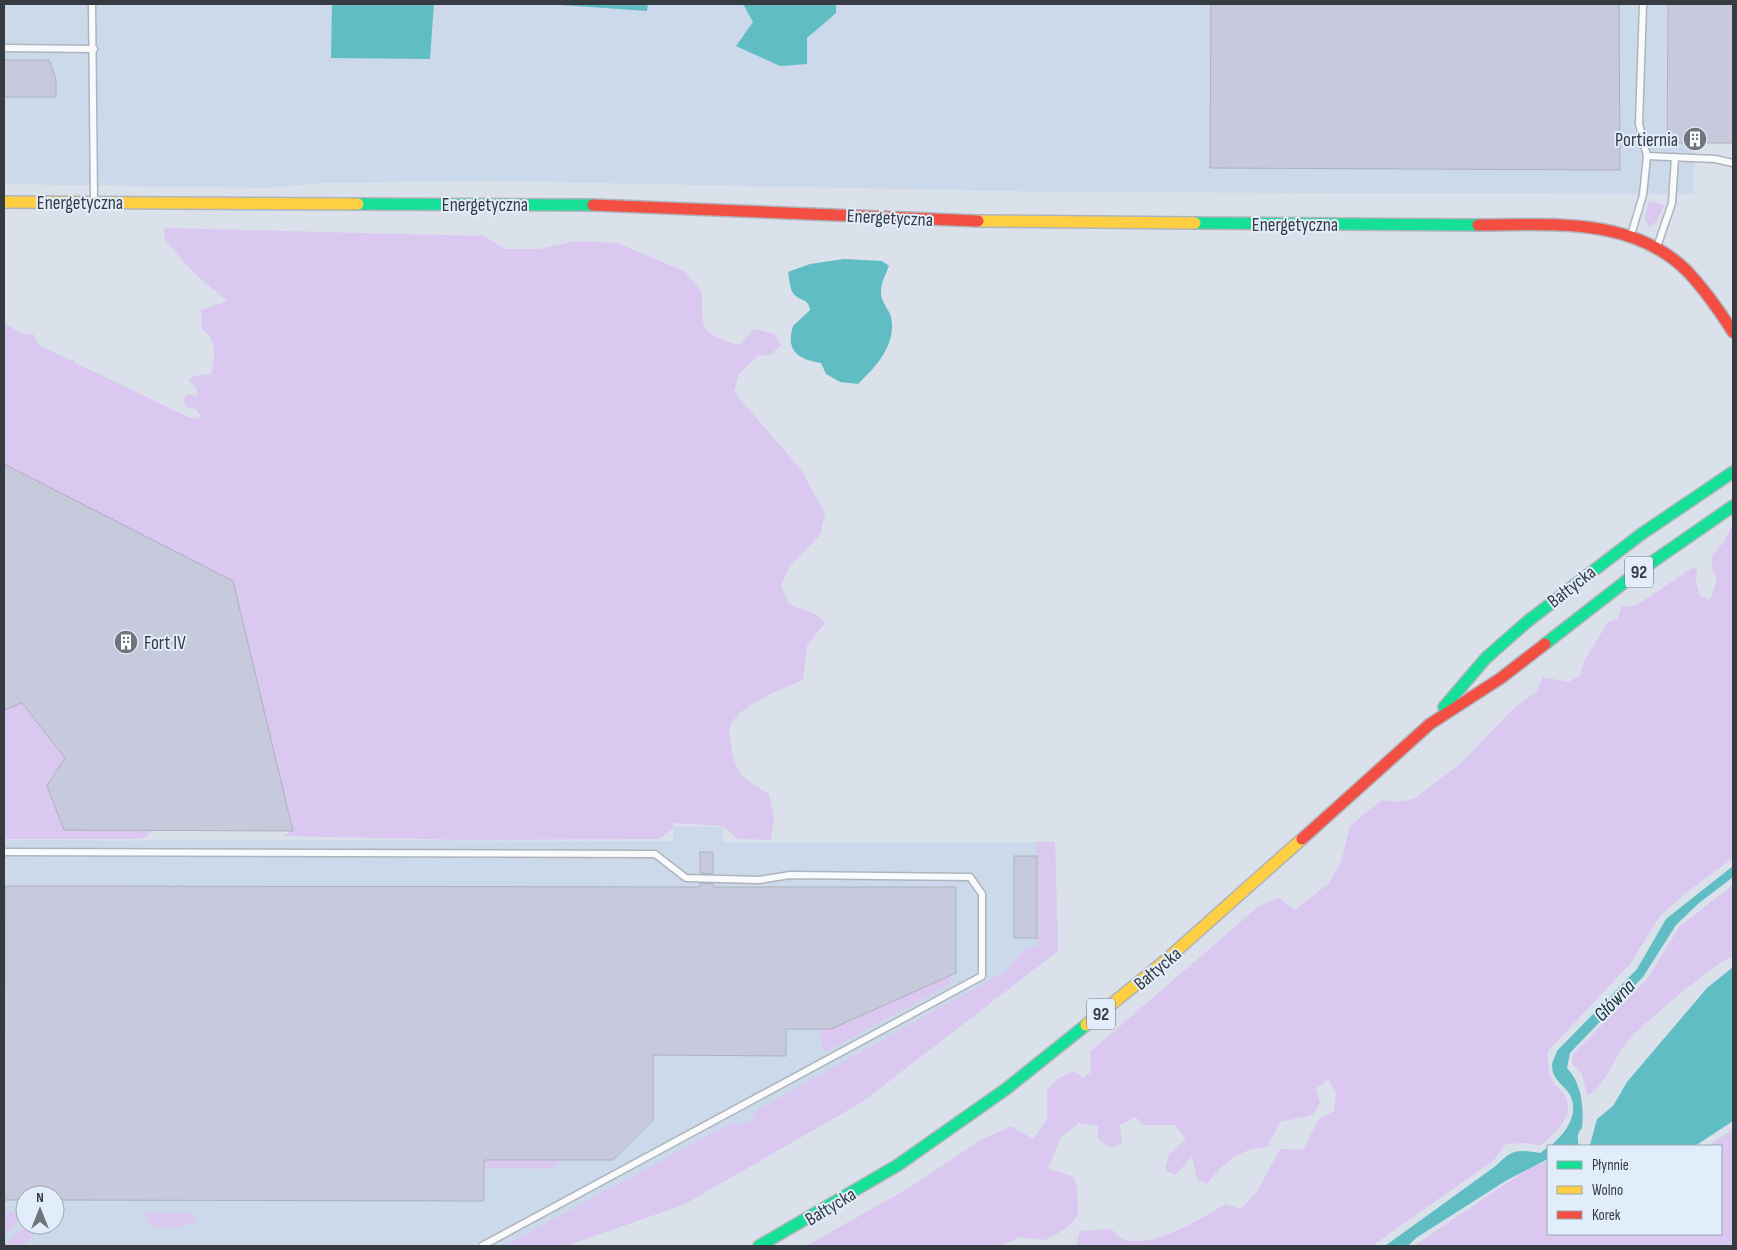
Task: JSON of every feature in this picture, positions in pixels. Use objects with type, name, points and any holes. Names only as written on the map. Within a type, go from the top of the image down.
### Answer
[{"type":"street","name":"Energetyczna","points":[[4,202],[634,205],[1002,222],[1573,225],[1604,228],[1631,236],[1657,248],[1686,269],[1704,288],[1733,332]]},
{"type":"street","name":"Bałtycka","points":[[759,1246],[898,1164],[960,1123],[1045,1059],[1166,960],[1430,724],[1486,658],[1528,621],[1640,535],[1733,472]]},
{"type":"street","name":"Bałtycka","points":[[1430,724],[1501,678],[1620,585],[1733,506]]},
{"type":"lane","points":[[92,4],[94,49],[94,202]]},
{"type":"lane","points":[[1631,236],[1643,195],[1646,156],[1639,124],[1644,4]]},
{"type":"lane","points":[[4,48],[94,49]]},
{"type":"lane","points":[[1646,156],[1715,159],[1733,163]]},
{"type":"lane","points":[[1657,248],[1672,203],[1675,157]]},
{"type":"lane","points":[[4,852],[655,854],[686,878],[759,880],[790,875],[970,877],[982,894],[982,976],[482,1246]]},
{"type":"shaded area","points":[[4,4],[1667,4],[1666,135],[1699,135],[1698,143],[1694,143],[1694,194],[1055,192],[492,181],[323,183],[265,188],[4,184]]},
{"type":"shaded area","points":[[1649,201],[1665,205],[1656,222],[1648,228],[1645,217]]},
{"type":"shaded area","points":[[164,228],[484,236],[505,249],[538,249],[576,241],[617,243],[684,271],[702,292],[703,323],[710,334],[739,345],[754,329],[775,334],[781,345],[770,355],[757,356],[739,374],[734,392],[802,471],[825,514],[820,535],[789,567],[781,586],[789,604],[817,615],[825,623],[807,646],[803,680],[772,693],[749,706],[732,722],[729,731],[734,759],[740,773],[769,794],[774,818],[771,840],[738,839],[723,826],[673,823],[673,828],[659,839],[466,840],[284,836],[292,830],[173,828],[150,831],[147,837],[132,839],[4,839],[4,323],[22,334],[33,334],[39,345],[70,360],[74,359],[74,362],[188,417],[199,419],[200,415],[196,409],[188,408],[183,402],[187,394],[197,396],[197,389],[189,381],[193,376],[210,374],[212,371],[214,347],[207,333],[202,329],[201,310],[227,301],[193,272],[165,240]]},
{"type":"shaded area","points":[[1733,527],[1733,858],[1686,893],[1660,916],[1630,964],[1548,1051],[1549,1073],[1555,1085],[1566,1097],[1568,1105],[1565,1119],[1561,1125],[1540,1146],[1528,1143],[1506,1144],[1494,1160],[1372,1246],[1076,1246],[1080,1231],[1111,1229],[1123,1239],[1135,1241],[1148,1240],[1176,1231],[1225,1204],[1241,1209],[1258,1190],[1280,1149],[1303,1150],[1318,1120],[1334,1111],[1336,1092],[1328,1080],[1316,1088],[1320,1103],[1313,1115],[1280,1122],[1267,1147],[1257,1148],[1233,1158],[1207,1184],[1197,1179],[1192,1156],[1176,1175],[1165,1171],[1169,1154],[1186,1139],[1175,1125],[1144,1125],[1135,1117],[1120,1125],[1122,1143],[1110,1148],[1098,1139],[1098,1126],[1079,1123],[1061,1137],[1048,1169],[1072,1176],[1077,1184],[1078,1215],[1068,1227],[1046,1240],[1020,1237],[1001,1246],[806,1246],[907,1189],[979,1141],[1011,1126],[1033,1139],[1047,1119],[1047,1091],[1057,1079],[1074,1071],[1083,1078],[1091,1072],[1090,1052],[1260,905],[1279,898],[1295,910],[1329,883],[1341,862],[1350,826],[1382,800],[1395,802],[1414,799],[1461,763],[1514,708],[1536,692],[1543,677],[1568,682],[1580,676],[1584,661],[1608,622],[1618,619],[1621,607],[1637,605],[1692,568],[1697,569],[1696,582],[1700,596],[1710,600],[1717,580],[1712,568],[1712,556],[1724,542],[1730,529]]},
{"type":"shaded area","points":[[673,826],[723,827],[723,842],[1055,842],[1058,951],[862,1102],[683,1205],[565,1246],[4,1246],[4,840],[673,841]]},
{"type":"shaded area","points":[[1037,842],[1055,842],[1058,951],[862,1102],[683,1205],[565,1246],[504,1246],[735,1121],[740,1126],[750,1121],[757,1110],[1006,971],[1026,948],[1038,947]]},
{"type":"shaded area","points":[[1733,885],[1733,956],[1724,960],[1696,981],[1635,1033],[1623,1048],[1605,1078],[1587,1096],[1582,1073],[1572,1064],[1573,1054],[1648,978],[1680,926]]},
{"type":"shaded area","points":[[953,975],[947,986],[829,1050],[825,1051],[822,1048],[820,1029],[831,1029]]},
{"type":"shaded area","points":[[1733,1129],[1733,1246],[1414,1246],[1526,1170],[1547,1161],[1547,1235],[1722,1235],[1722,1145],[1709,1145]]},
{"type":"shaded area","points":[[484,1160],[562,1160],[553,1169],[484,1168]]},
{"type":"shaded area","points":[[4,1213],[15,1213],[15,1224],[4,1236]]},
{"type":"shaded area","points":[[147,1213],[195,1213],[195,1221],[178,1227],[157,1226],[147,1221]]},
{"type":"shaded area","points":[[15,1235],[33,1235],[23,1246],[4,1246],[4,1243],[7,1243]]},
{"type":"water","points":[[332,4],[434,4],[430,59],[331,58]]},
{"type":"water","points":[[547,4],[648,4],[647,11]]},
{"type":"water","points":[[743,4],[836,4],[836,13],[807,38],[807,64],[780,66],[736,46],[753,22]]},
{"type":"water","points":[[844,259],[882,261],[889,266],[882,284],[881,294],[891,317],[891,336],[884,354],[858,384],[840,382],[826,374],[821,363],[800,357],[791,342],[793,326],[810,310],[806,301],[795,296],[793,293],[788,272],[810,264]]},
{"type":"water","name":"Główna","points":[[1733,866],[1733,877],[1699,903],[1676,925],[1643,977],[1570,1053],[1567,1068],[1579,1088],[1583,1112],[1582,1128],[1578,1136],[1579,1145],[1551,1145],[1566,1129],[1570,1122],[1573,1107],[1572,1099],[1555,1077],[1552,1070],[1557,1051],[1637,969],[1666,919]]},
{"type":"water","points":[[1733,967],[1733,1121],[1697,1145],[1590,1145],[1597,1119],[1613,1106],[1627,1082],[1707,988]]},
{"type":"water","points":[[1547,1148],[1547,1160],[1507,1180],[1416,1238],[1408,1246],[1385,1246],[1512,1153],[1521,1151],[1540,1153]]},
{"type":"building","points":[[1211,4],[1619,4],[1620,170],[1210,168]]},
{"type":"building","points":[[1668,4],[1733,4],[1733,143],[1667,143]]},
{"type":"building","points":[[4,60],[49,60],[56,79],[56,97],[4,97]]},
{"type":"building","name":"Fort IV","points":[[4,464],[233,581],[293,831],[64,830],[47,786],[65,758],[22,703],[4,710]]},
{"type":"building","points":[[700,852],[713,852],[713,874],[700,873]]},
{"type":"building","points":[[1014,856],[1037,856],[1037,938],[1014,938]]},
{"type":"building","points":[[700,883],[713,884],[713,887],[956,887],[956,973],[831,1029],[786,1029],[786,1056],[653,1055],[653,1120],[613,1160],[484,1160],[484,1201],[65,1200],[65,1185],[15,1185],[15,1200],[4,1200],[5,886],[700,887]]},
{"type":"traffic: fast","points":[[358,204],[593,205]]},
{"type":"traffic: fast","points":[[1195,223],[1478,225]]},
{"type":"traffic: fast","points":[[1444,707],[1486,658],[1528,621],[1640,535],[1733,472]]},
{"type":"traffic: fast","points":[[1545,644],[1635,574],[1733,506]]},
{"type":"traffic: fast","points":[[759,1246],[898,1165],[1006,1089],[1086,1025]]},
{"type":"traffic: slow","points":[[4,202],[358,204]]},
{"type":"traffic: slow","points":[[978,221],[1195,223]]},
{"type":"traffic: slow","points":[[1086,1025],[1166,960],[1302,839]]},
{"type":"traffic: jam","points":[[593,205],[978,221]]},
{"type":"traffic: jam","points":[[1478,225],[1533,224],[1588,227],[1615,232],[1641,241],[1665,253],[1687,271],[1712,300],[1733,332]]},
{"type":"traffic: jam","points":[[1302,839],[1430,724],[1501,678],[1545,644]]},
{"type":"place","name":"Portiernia","points":[[1695,139]]},
{"type":"place","name":"Fort IV","points":[[126,642]]}]
